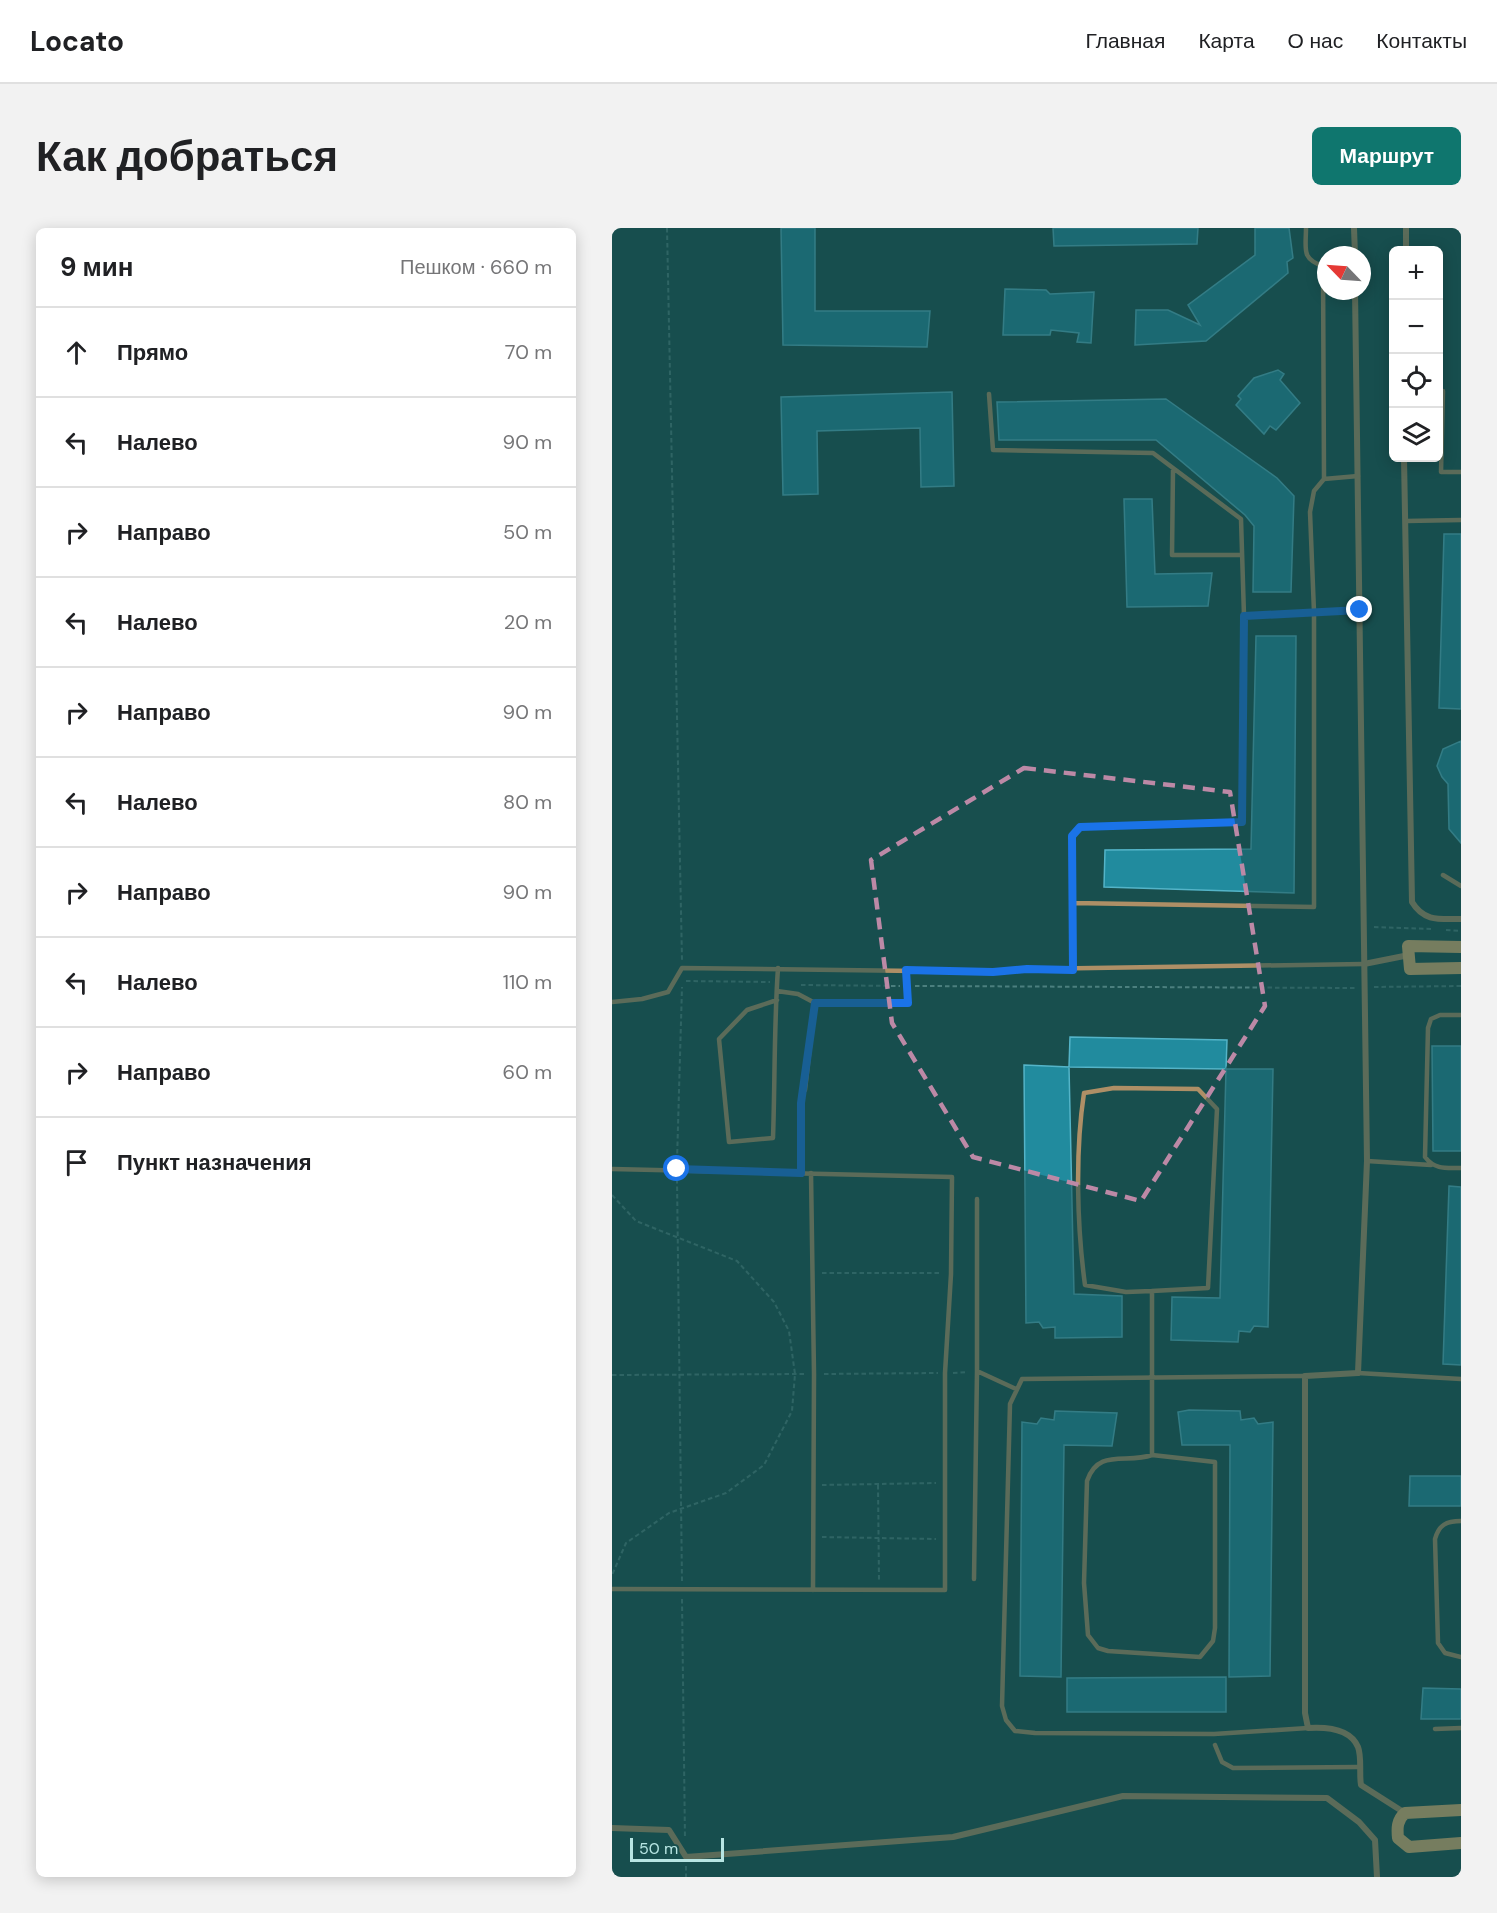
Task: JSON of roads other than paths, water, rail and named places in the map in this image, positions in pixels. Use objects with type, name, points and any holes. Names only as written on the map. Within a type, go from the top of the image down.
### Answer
[{"type":"street","points":[[1354,228],[1355,246]]},
{"type":"street","points":[[1406,228],[1406,246]]},
{"type":"street","points":[[1355,300],[1367,1161],[1358,1373],[1305,1376],[1305,1713],[1308,1728],[1326,1727],[1349,1736],[1358,1748],[1361,1785],[1405,1813],[1461,1810]]},
{"type":"street","points":[[1404,462],[1412,902],[1418,912],[1429,918],[1461,919]]},
{"type":"street","points":[[1461,947],[1408,946],[1410,969],[1461,968]]},
{"type":"street","points":[[1365,964],[1410,955]]},
{"type":"street","points":[[612,1828],[669,1830],[686,1857],[953,1837],[1123,1796],[1327,1798],[1359,1822],[1375,1840],[1377,1877]]},
{"type":"street","points":[[1405,1813],[1398,1824],[1398,1838],[1409,1847],[1461,1843]]},
{"type":"lane","points":[[1306,228],[1307,257],[1317,264]]},
{"type":"lane","points":[[1072,903],[1314,907],[1314,612],[1310,512],[1314,491],[1324,479],[1324,300]]},
{"type":"lane","points":[[989,394],[993,450],[1153,453],[1241,519],[1244,616],[1242,822],[1080,827],[1072,836],[1073,970]]},
{"type":"lane","points":[[1443,408],[1441,472],[1461,472]]},
{"type":"lane","points":[[1173,470],[1172,555],[1241,555]]},
{"type":"lane","points":[[1324,479],[1358,476]]},
{"type":"lane","points":[[1406,521],[1461,520]]},
{"type":"lane","points":[[1244,616],[1360,610]]},
{"type":"lane","points":[[1443,875],[1461,886]]},
{"type":"lane","points":[[612,1002],[642,999],[668,992],[682,968],[993,972],[1027,969],[1365,964]]},
{"type":"lane","points":[[777,1000],[747,1010],[718,1039],[729,1142],[773,1138],[778,968]]},
{"type":"lane","points":[[777,991],[798,994],[815,1003],[908,1003],[906,970]]},
{"type":"lane","points":[[805,1090],[815,1003]]},
{"type":"lane","points":[[1431,1165],[1425,1157],[1428,1028],[1431,1019],[1440,1015],[1461,1015]]},
{"type":"lane","points":[[1114,1088],[1198,1089],[1217,1109],[1208,1288],[1152,1291],[1126,1292],[1085,1285],[1080,1247],[1080,1124],[1084,1093],[1114,1088]]},
{"type":"lane","points":[[1367,1161],[1461,1168]]},
{"type":"lane","points":[[612,1168],[952,1177],[951,1274],[945,1373],[945,1590],[612,1588]]},
{"type":"lane","points":[[811,1173],[814,1374],[813,1590]]},
{"type":"lane","points":[[974,1579],[977,1199]]},
{"type":"lane","points":[[1152,1291],[1150,1376],[1152,1455]]},
{"type":"lane","points":[[977,1371],[1016,1389]]},
{"type":"lane","points":[[1358,1373],[1461,1379]]},
{"type":"lane","points":[[1305,1376],[1022,1379],[1010,1404],[1002,1706],[1005,1720],[1016,1731],[1035,1733],[1214,1734],[1308,1728]]},
{"type":"lane","points":[[1152,1455],[1215,1462],[1215,1628],[1213,1641],[1200,1657],[1108,1651],[1098,1648],[1088,1635],[1084,1583],[1087,1481],[1091,1470],[1104,1460],[1143,1459],[1152,1455]]},
{"type":"lane","points":[[1461,1521],[1449,1521],[1443,1525],[1438,1529],[1435,1539],[1438,1643],[1445,1653],[1461,1657]]},
{"type":"lane","points":[[1435,1729],[1461,1728]]},
{"type":"lane","points":[[1215,1745],[1222,1762],[1233,1768],[1359,1767]]}]
